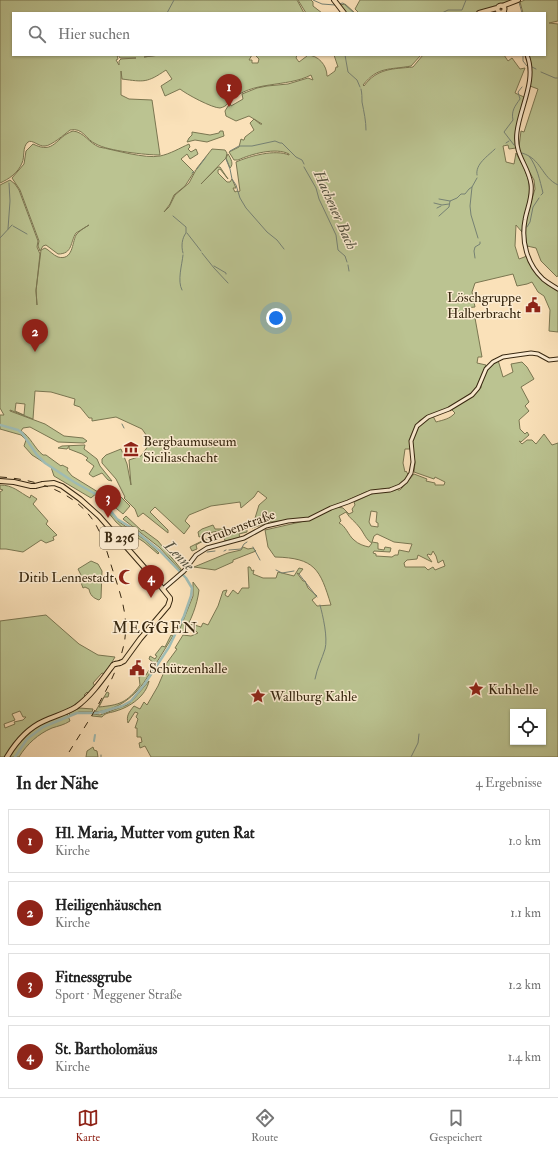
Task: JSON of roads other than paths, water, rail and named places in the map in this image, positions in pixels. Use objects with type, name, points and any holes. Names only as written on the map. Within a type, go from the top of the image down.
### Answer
[{"type":"main road","points":[[482,12],[497,9],[499,6],[503,11],[510,3],[518,0]]},
{"type":"main road","points":[[336,3],[343,12]]},
{"type":"main road","points":[[527,56],[530,65],[530,73],[517,134],[519,153],[529,174],[532,190],[525,222],[524,234],[526,251],[534,267],[544,280],[558,289]]},
{"type":"main road","name":"Grubenstraße","points":[[164,590],[184,571],[194,557],[207,548],[244,538],[266,526],[288,521],[309,519],[368,493],[390,490],[400,486],[406,481],[411,473],[413,462],[411,439],[415,429],[430,415],[452,407],[470,396],[478,388],[487,368],[498,358],[533,353],[549,360],[558,359]]},
{"type":"main road","name":"B 236","points":[[0,481],[35,486],[55,483],[80,499],[107,523],[164,590]]},
{"type":"main road","points":[[7,757],[14,746],[27,732],[39,723],[68,711],[86,699],[113,665],[124,661],[140,639],[168,606],[170,599],[164,590]]},
{"type":"waterway","points":[[168,12],[174,0]]},
{"type":"waterway","points":[[313,0],[322,4],[335,5]]},
{"type":"waterway","points":[[444,12],[448,10],[462,10],[466,0]]},
{"type":"waterway","points":[[519,2],[522,12]]},
{"type":"waterway","points":[[338,4],[343,3],[353,12]]},
{"type":"waterway","points":[[345,56],[348,72],[357,80],[360,87]]},
{"type":"waterway","points":[[523,56],[523,61],[527,66]]},
{"type":"waterway","points":[[532,67],[536,69]]},
{"type":"waterway","points":[[541,72],[558,78]]},
{"type":"waterway","points":[[514,145],[504,132],[513,120],[513,111],[520,99],[518,92],[522,87]]},
{"type":"waterway","points":[[361,89],[366,130]]},
{"type":"waterway","name":"Hachener Bach","points":[[230,151],[239,146],[252,146],[275,141],[282,143],[296,157],[302,160],[304,164]]},
{"type":"waterway","points":[[477,175],[480,164],[495,149]]},
{"type":"waterway","points":[[522,153],[534,159],[552,182],[558,185]]},
{"type":"waterway","points":[[529,156],[538,174],[543,193],[541,195]]},
{"type":"waterway","name":"Hachener Bach","points":[[197,169],[206,157]]},
{"type":"waterway","points":[[226,159],[232,179],[246,208],[284,249]]},
{"type":"waterway","name":"Hachener Bach","points":[[304,167],[316,188],[319,199],[336,235],[338,250],[345,256],[347,262]]},
{"type":"waterway","points":[[477,178],[472,187],[470,206],[471,215],[478,238]]},
{"type":"waterway","points":[[8,229],[10,201],[9,183]]},
{"type":"waterway","points":[[439,216],[449,207],[450,201],[457,198],[461,194],[465,194],[472,187]]},
{"type":"waterway","points":[[527,227],[530,222],[533,207],[539,198]]},
{"type":"waterway","points":[[439,199],[450,201]]},
{"type":"waterway","points":[[434,203],[442,205],[449,204]]},
{"type":"waterway","points":[[437,208],[441,206]]},
{"type":"waterway","points":[[173,216],[186,227],[186,233],[182,242],[183,253]]},
{"type":"waterway","name":"Hachener Bach","points":[[0,238],[12,225]]},
{"type":"waterway","name":"Hachener Bach","points":[[13,226],[27,234]]},
{"type":"waterway","points":[[187,233],[201,251]]},
{"type":"waterway","points":[[475,258],[475,247],[480,244],[480,242]]},
{"type":"waterway","points":[[202,253],[228,283]]},
{"type":"waterway","points":[[182,290],[180,278],[183,255]]},
{"type":"waterway","name":"Hachener Bach","points":[[348,265],[349,271]]},
{"type":"waterway","points":[[214,266],[226,274]]},
{"type":"waterway","points":[[122,424],[124,428]]},
{"type":"waterway","name":"Lenne","points":[[0,425],[18,430],[45,463],[99,496],[117,519],[132,528],[160,551],[186,578],[192,588],[191,596],[184,616],[169,647],[144,685],[131,701],[122,706],[97,713],[77,713],[43,727],[27,739],[15,757]]},
{"type":"waterway","points":[[229,550],[241,549],[247,542]]},
{"type":"waterway","points":[[253,547],[260,560]]},
{"type":"waterway","points":[[207,552],[215,551]]},
{"type":"waterway","points":[[276,570],[282,573],[294,571]]},
{"type":"waterway","points":[[299,574],[317,597]]},
{"type":"waterway","points":[[315,679],[326,644],[325,627],[320,605]]},
{"type":"waterway","name":"Lenne","points":[[102,713],[111,709]]},
{"type":"waterway","points":[[411,757],[418,743],[419,734]]},
{"type":"waterway","points":[[94,741],[95,735]]},
{"type":"railway","points":[[0,477],[28,481],[54,489],[78,504],[88,514],[102,537],[122,602],[126,626],[124,644],[120,658],[100,702],[66,757]]},
{"type":"place","name":"Hl. Maria, Mutter vom guten Rat","points":[[229,107]]},
{"type":"place","name":"Löschgruppe Halberbracht","points":[[533,305]]},
{"type":"place","name":"Heiligenhäuschen","points":[[35,352]]},
{"type":"place","name":"Bergbaumuseum Siciliaschacht","points":[[131,449]]},
{"type":"place","name":"Fitnessgrube","points":[[108,518]]},
{"type":"place","name":"Ditib Lennestadt","points":[[126,577]]},
{"type":"place","name":"St. Bartholomäus","points":[[151,598]]},
{"type":"place","name":"Schützenhalle","points":[[137,668]]},
{"type":"place","name":"Kuhhelle","points":[[476,689]]},
{"type":"place","name":"Wallburg Kahle","points":[[258,696]]},
{"type":"district","name":"MEGGEN","points":[[155,628]]}]
